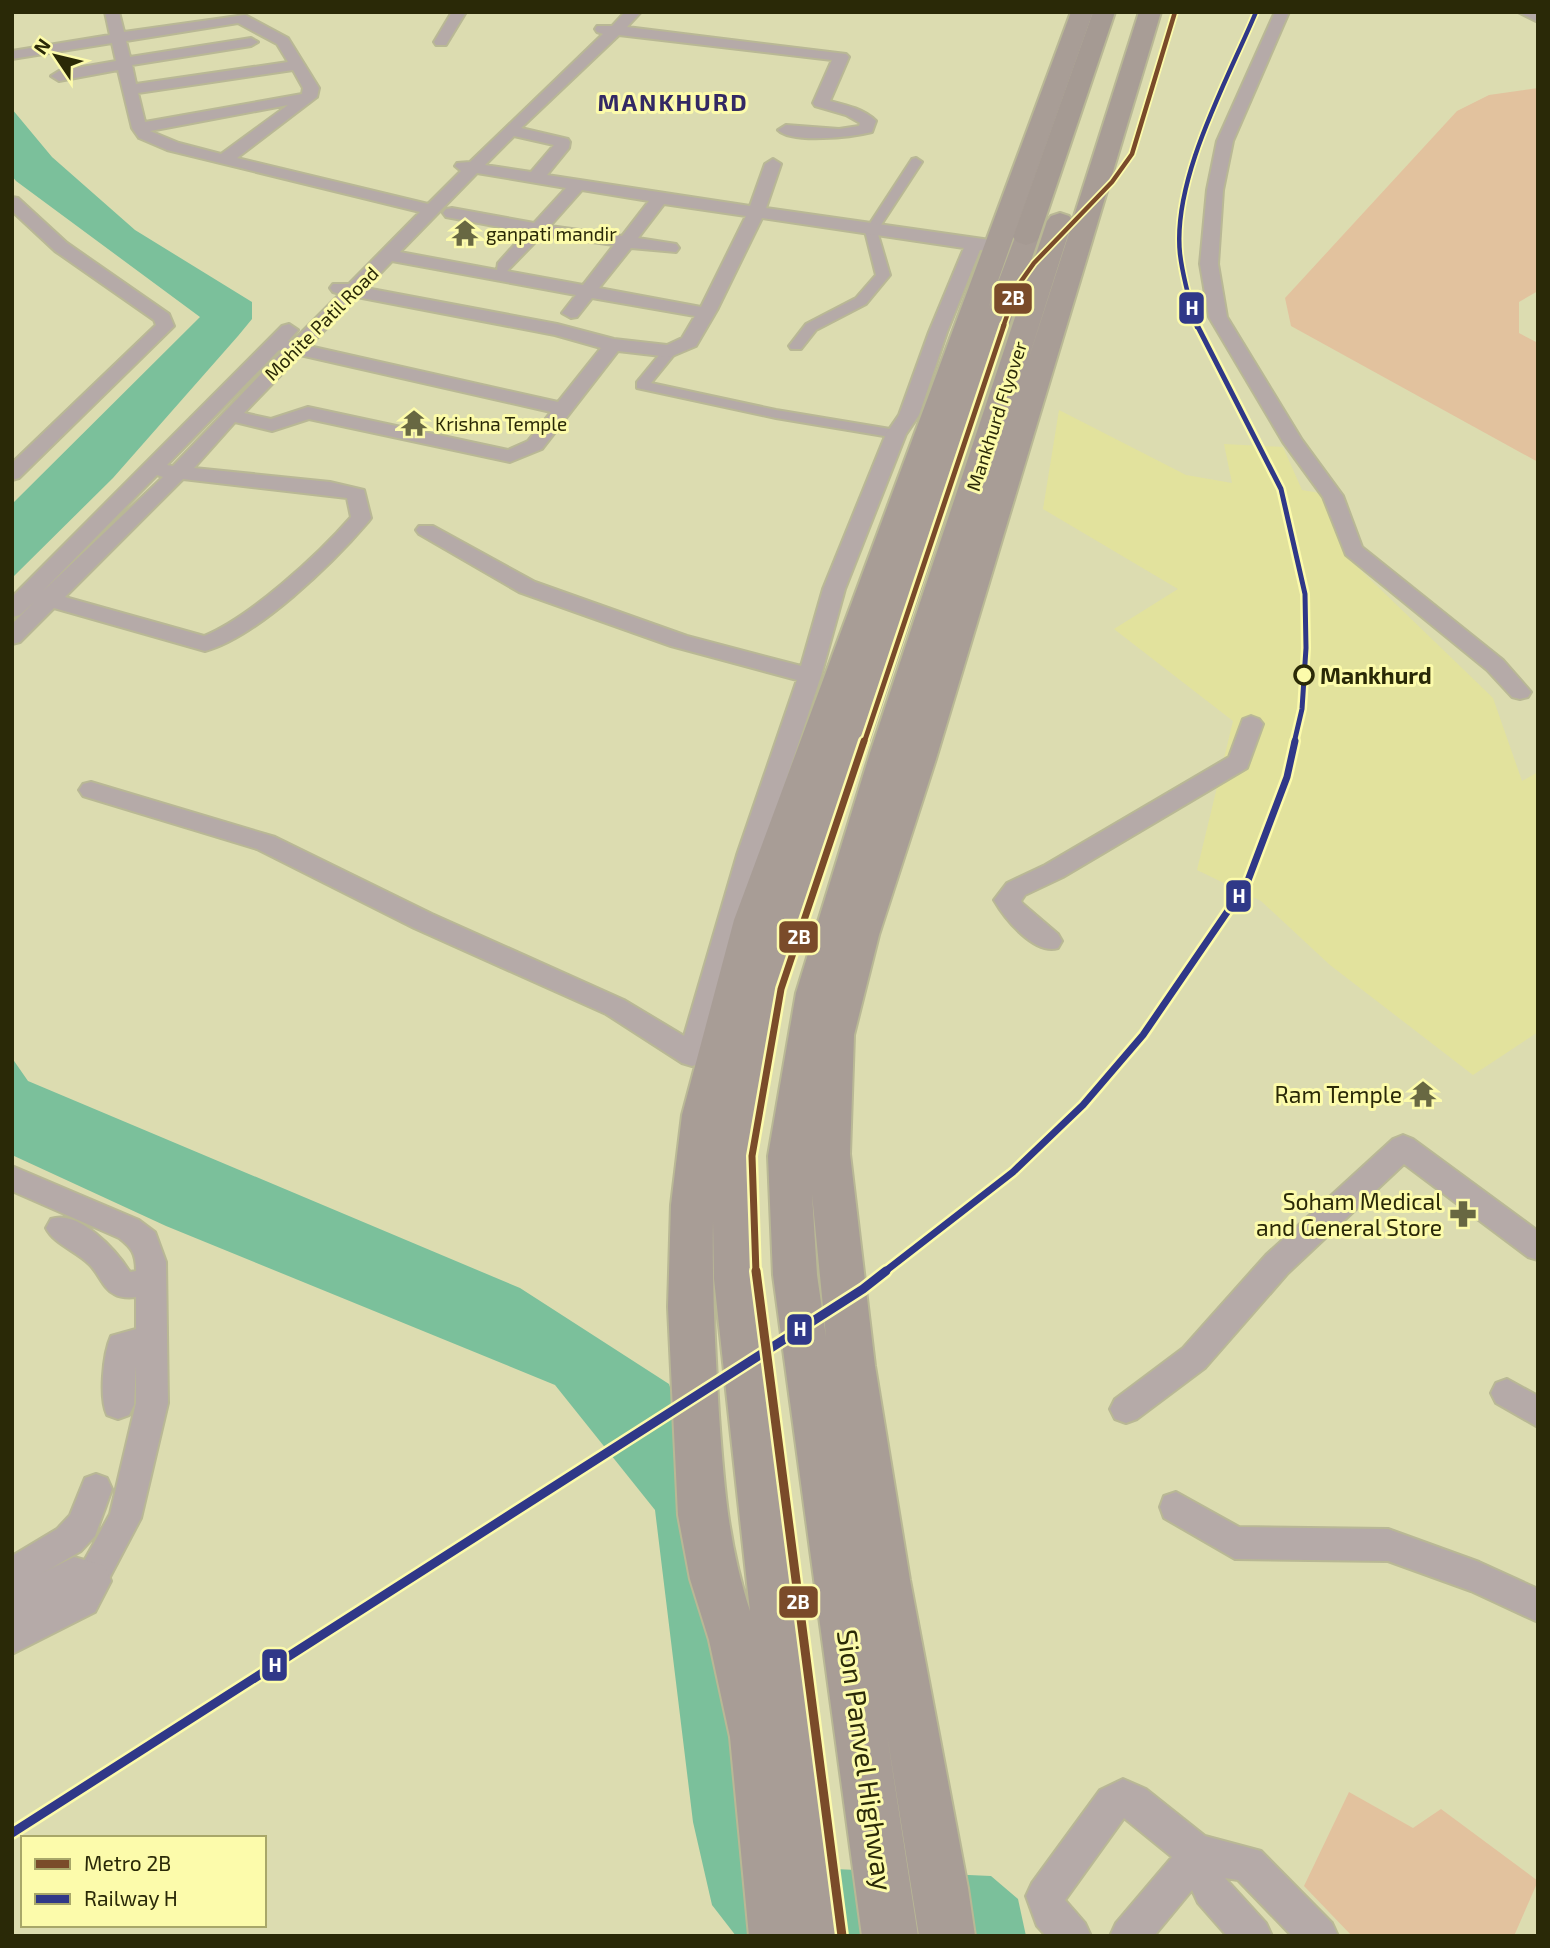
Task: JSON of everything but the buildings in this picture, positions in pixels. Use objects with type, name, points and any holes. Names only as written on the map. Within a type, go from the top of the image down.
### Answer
[{"type":"highway","points":[[1000,240],[1082,12]]},
{"type":"highway","points":[[834,744],[921,419],[1104,12]]},
{"type":"highway","points":[[1110,64],[1127,12]]},
{"type":"highway","points":[[947,1936],[942,1888],[886,1580],[852,1366],[829,1154],[834,1035],[860,935],[881,824],[1150,12]]},
{"type":"highway","name":"Mankhurd Flyover","points":[[903,756],[1064,208]]},
{"type":"highway","name":"Mankhurd Flyover","points":[[809,813],[1011,282],[1000,240]]},
{"type":"highway","points":[[809,813],[766,987],[733,1157],[736,1279],[813,1936]]},
{"type":"highway","points":[[777,1936],[756,1737],[734,1640],[715,1579],[702,1516],[690,1307],[692,1205],[703,1115],[754,920],[809,813]]},
{"type":"highway","name":"Sion Panvel Highway","points":[[881,824],[815,993],[789,1156],[795,1275],[890,1936]]},
{"type":"street","points":[[112,12],[136,122],[145,135],[173,147],[424,208]]},
{"type":"street","points":[[441,41],[459,12]]},
{"type":"street","name":"Mohite Patil Road","points":[[14,627],[50,599],[178,473],[230,415],[388,255],[424,208],[467,166],[517,126],[570,64],[609,24],[634,12]]},
{"type":"street","points":[[1282,12],[1222,153],[1215,190],[1209,264],[1218,317],[1293,442],[1334,496],[1353,550],[1495,665],[1520,692]]},
{"type":"street","points":[[1525,12],[1538,18]]},
{"type":"street","points":[[13,55],[240,18],[283,41],[311,88],[309,97],[225,159]]},
{"type":"street","points":[[609,24],[841,57],[821,103],[867,121],[866,129],[839,134],[786,130]]},
{"type":"street","points":[[59,76],[251,42]]},
{"type":"street","points":[[130,90],[298,65]]},
{"type":"street","points":[[140,128],[309,97]]},
{"type":"street","points":[[541,172],[563,145],[562,142],[517,126],[511,160],[541,172],[579,184],[871,231],[1000,240]]},
{"type":"street","points":[[796,346],[811,327],[861,301],[883,275],[871,231],[916,162]]},
{"type":"street","points":[[773,164],[756,212],[689,342],[670,351],[642,385],[776,414],[896,435]]},
{"type":"street","points":[[467,166],[541,172]]},
{"type":"street","points":[[503,267],[579,184]]},
{"type":"street","points":[[570,313],[660,198]]},
{"type":"street","points":[[12,202],[61,247],[163,318],[165,326],[12,474]]},
{"type":"street","points":[[14,627],[28,594],[58,563],[248,370],[334,287],[424,208]]},
{"type":"street","points":[[452,214],[670,248]]},
{"type":"street","points":[[388,255],[706,313]]},
{"type":"street","points":[[334,287],[557,330],[613,345],[670,351]]},
{"type":"street","points":[[274,345],[563,410]]},
{"type":"street","points":[[230,415],[272,425],[308,413],[510,456],[535,445],[613,345]]},
{"type":"street","points":[[248,370],[270,375]]},
{"type":"street","points":[[92,790],[266,844],[423,921],[615,1007],[692,1055],[749,855],[810,676],[834,589],[896,435],[921,419]]},
{"type":"street","points":[[28,594],[205,644],[233,630],[335,548],[361,518],[357,494],[330,488],[151,468]]},
{"type":"street","points":[[426,530],[527,587],[680,641],[810,676]]},
{"type":"street","points":[[58,563],[80,568]]},
{"type":"street","points":[[1049,941],[1014,911],[1007,900],[1016,889],[1054,871],[1239,762],[1251,724]]},
{"type":"street","points":[[1126,1409],[1194,1357],[1277,1264],[1404,1147],[1538,1248]]},
{"type":"street","points":[[12,1178],[129,1229],[145,1241],[151,1262],[151,1282],[132,1337],[118,1405]]},
{"type":"street","points":[[61,1228],[89,1245],[107,1263],[121,1284],[128,1286],[151,1282]]},
{"type":"street","points":[[20,1602],[80,1597],[125,1518],[152,1403],[132,1337]]},
{"type":"street","points":[[1507,1393],[1538,1413]]},
{"type":"street","points":[[20,1602],[83,1525],[96,1489]]},
{"type":"street","points":[[1176,1507],[1235,1543],[1388,1545],[1479,1578],[1538,1606]]},
{"type":"street","points":[[1072,1936],[1050,1913],[1045,1896],[1113,1803],[1123,1797],[1133,1802],[1196,1853],[1248,1864],[1319,1936]]},
{"type":"street","points":[[1129,1936],[1188,1867],[1196,1853]]},
{"type":"street","points":[[1211,1890],[1253,1936]]},
{"type":"shaded area","points":[[1538,88],[1538,291],[1519,302],[1519,333],[1538,343],[1538,462],[1291,326],[1285,298],[1457,111],[1489,95]]},
{"type":"shaded area","points":[[12,109],[52,157],[135,230],[252,302],[252,319],[113,478],[12,578],[12,504],[200,317],[16,181],[12,176]]},
{"type":"shaded area","points":[[1059,410],[1186,475],[1232,483],[1224,444],[1283,447],[1302,490],[1325,494],[1346,556],[1493,698],[1522,781],[1538,772],[1538,1032],[1473,1075],[1330,965],[1261,901],[1197,870],[1233,721],[1114,629],[1178,589],[1043,509]]},
{"type":"shaded area","points":[[12,1058],[28,1081],[520,1288],[669,1384],[707,1495],[790,1867],[991,1876],[1018,1899],[1026,1936],[736,1936],[712,1905],[693,1822],[655,1510],[555,1385],[166,1226],[12,1155]]},
{"type":"shaded area","points":[[1349,1792],[1413,1828],[1441,1809],[1538,1881],[1514,1936],[1352,1936],[1304,1886]]},
{"type":"metro line","name":"2B","points":[[842,1936],[756,1277],[752,1156],[781,989],[1017,287],[1034,263],[1112,182],[1132,154],[1175,12]]},
{"type":"rail line","name":"H","points":[[12,1833],[863,1289],[1013,1172],[1083,1105],[1143,1035],[1198,958],[1247,883],[1287,777],[1302,709],[1306,648],[1305,594],[1281,489],[1200,336],[1187,292],[1180,252],[1182,208],[1192,163],[1256,12]]},
{"type":"place","name":"ganpati mandir","points":[[465,233]]},
{"type":"place","name":"Krishna Temple","points":[[414,423]]},
{"type":"place","name":"Mankhurd","points":[[1304,675]]},
{"type":"place","name":"Ram Temple","points":[[1423,1094]]},
{"type":"place","name":"Soham Medical and General Store","points":[[1463,1214]]},
{"type":"district","name":"MANKHURD","points":[[673,101]]}]
